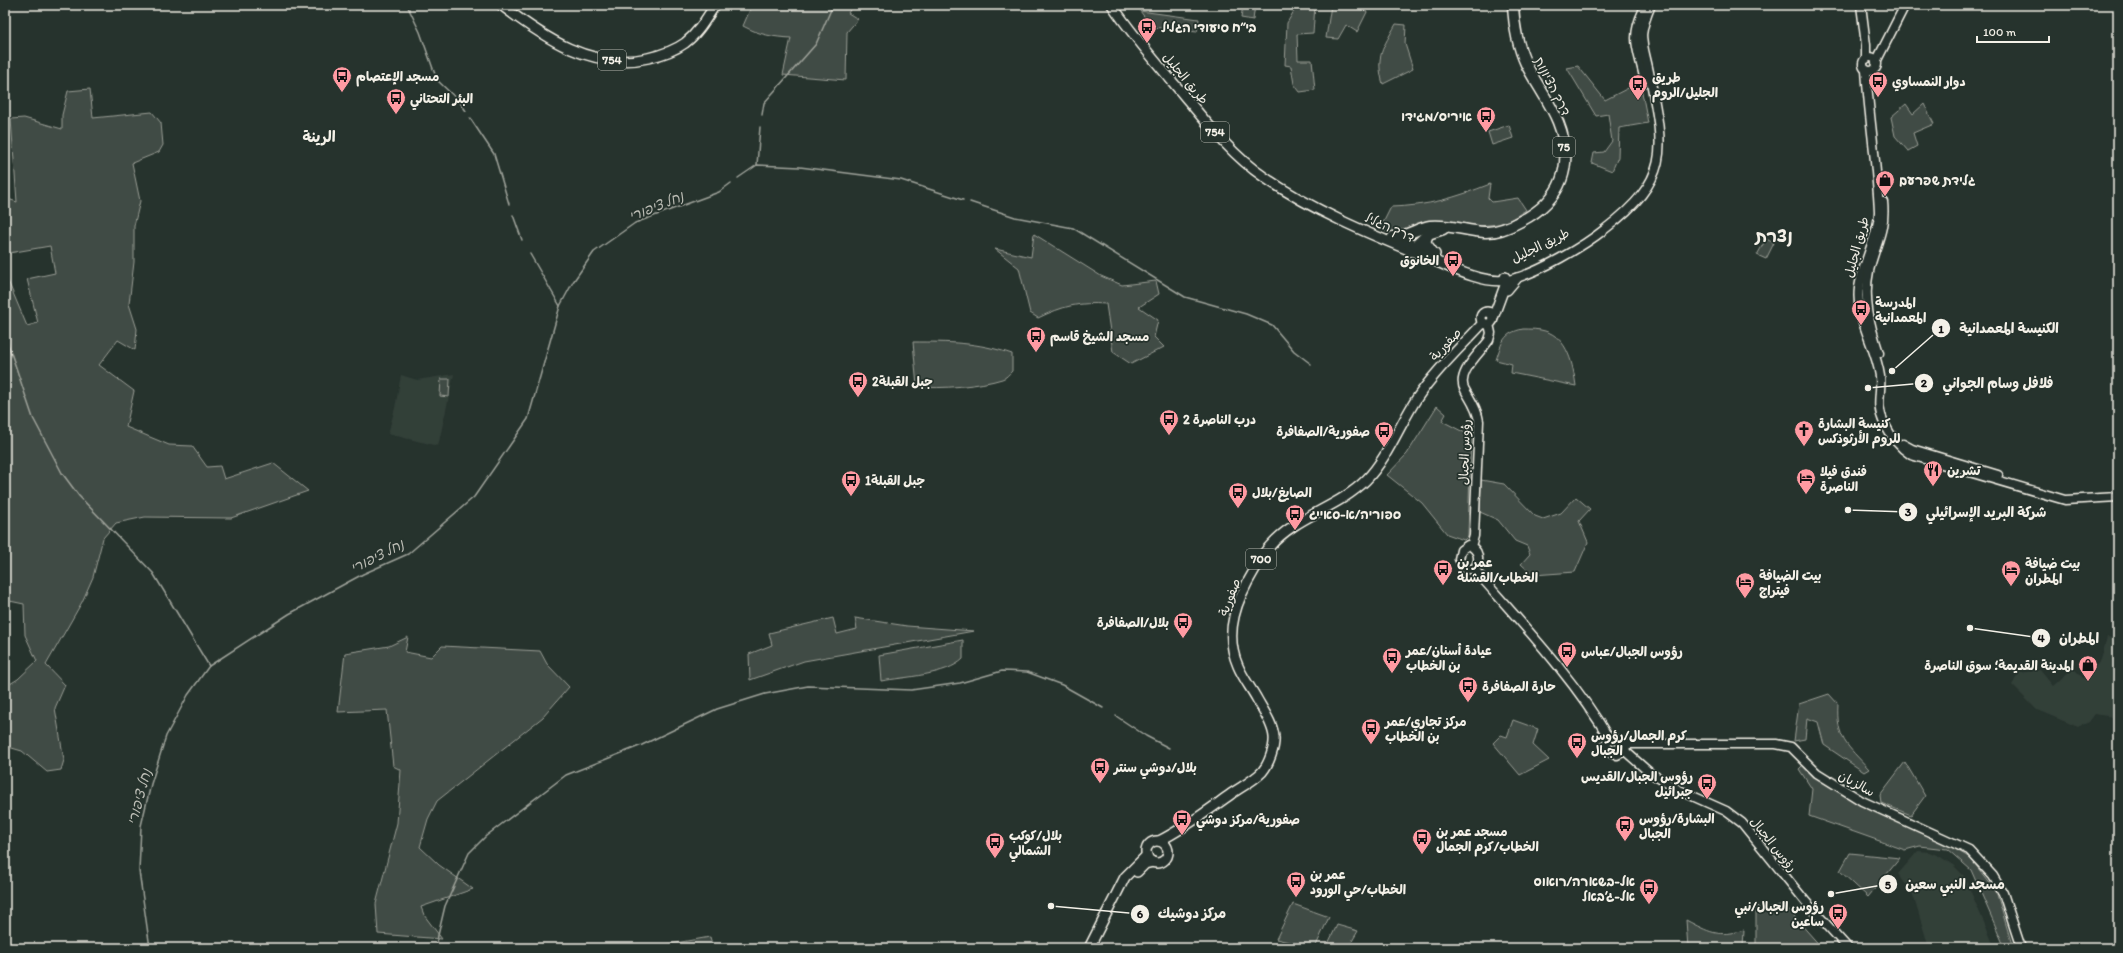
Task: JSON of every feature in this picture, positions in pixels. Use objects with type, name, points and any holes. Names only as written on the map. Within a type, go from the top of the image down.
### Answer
[{"type":"highway","name":"דרך הציונות","points":[[1412,246],[1429,230],[1463,228],[1484,232],[1498,231],[1538,212],[1549,201],[1560,185],[1563,177],[1565,153],[1562,134],[1555,116],[1524,58],[1517,40],[1513,5]]},
{"type":"highway","points":[[1393,237],[1429,230]]},
{"type":"highway","points":[[1429,230],[1425,242],[1433,253]]},
{"type":"main road","name":"754","points":[[501,5],[537,31],[569,49],[602,59],[628,61],[660,55],[685,43],[703,24],[715,5]]},
{"type":"main road","name":"طريق الجليل","points":[[1112,5],[1151,56],[1204,119],[1246,162],[1286,190],[1324,212],[1350,223]]},
{"type":"main road","name":"דרך הגליל","points":[[1350,223],[1393,237],[1465,273],[1493,280],[1505,279]]},
{"type":"main road","name":"דרך הגליל","points":[[1350,223],[1433,253],[1462,267],[1505,279]]},
{"type":"main road","points":[[1501,297],[1517,278]]},
{"type":"main road","name":"صفورية","points":[[1159,841],[1184,829],[1262,772],[1272,750],[1274,737],[1270,723],[1238,667],[1233,652],[1230,634],[1242,594],[1255,569],[1270,546],[1284,533],[1342,500],[1367,479],[1378,466],[1398,428],[1418,397],[1443,364],[1488,319],[1501,297],[1505,279]]},
{"type":"main road","points":[[1493,280],[1499,286],[1501,297]]},
{"type":"main road","name":"صفورية","points":[[1167,848],[1184,829]]},
{"type":"main road","points":[[1159,841],[1167,848]]},
{"type":"main road","name":"700","points":[[1094,948],[1129,882],[1150,858],[1149,844],[1159,841]]},
{"type":"main road","name":"700","points":[[1150,858],[1159,862],[1165,859],[1167,848]]},
{"type":"main road","name":"700","points":[[1089,948],[1125,877],[1150,858]]},
{"type":"street","name":"طريق الجليل","points":[[1505,279],[1594,232],[1639,193],[1649,176],[1656,158],[1656,136],[1635,36],[1636,26],[1646,5]]},
{"type":"street","name":"طريق الجليل","points":[[1505,279],[1517,278],[1596,236],[1621,217],[1638,200],[1653,178],[1661,149],[1653,95],[1641,43],[1644,22],[1651,5]]},
{"type":"street","points":[[1861,5],[1866,44],[1876,67],[1869,70]]},
{"type":"street","points":[[1864,5],[1872,60]]},
{"type":"street","points":[[1872,60],[1905,5]]},
{"type":"street","name":"طريق الجليل","points":[[1872,60],[1863,64],[1869,70],[1885,217],[1869,270],[1866,290],[1867,309],[1882,364],[1884,377],[1883,405],[1890,426],[1901,445]]},
{"type":"street","name":"رؤوس الجبال","points":[[1471,546],[1474,536],[1479,421],[1476,408],[1462,386],[1462,376],[1489,340],[1491,333],[1488,319]]},
{"type":"street","points":[[1901,445],[2058,494],[2072,495],[2118,492]]},
{"type":"street","points":[[1901,445],[1911,455],[2065,500],[2118,497]]},
{"type":"street","points":[[1474,569],[1477,565],[1478,556],[1471,546],[1464,546],[1461,550],[1459,559],[1466,569],[1474,569],[1565,673],[1586,700],[1610,740]]},
{"type":"street","points":[[1610,740],[1620,740],[1625,747],[1618,755],[1611,753],[1606,748],[1606,744],[1610,740]]},
{"type":"street","name":"سالزيان","points":[[1625,747],[1776,744],[1791,747],[1817,773],[1862,801],[1969,850],[1993,876],[2003,894],[2021,948]]},
{"type":"street","name":"رؤوس الجبال","points":[[1625,747],[1650,773],[1679,790],[1726,811],[1742,823],[1806,902],[1848,948]]},
{"type":"shaded area","points":[[752,5],[853,5],[848,13],[858,19],[847,32],[846,80],[783,75],[791,38],[755,32],[743,26]]},
{"type":"shaded area","points":[[1243,5],[1255,5],[1253,20],[1241,18]]},
{"type":"shaded area","points":[[1278,5],[1315,5],[1313,33],[1297,34],[1298,60],[1312,60],[1315,90],[1300,92],[1294,84],[1291,66],[1285,65],[1287,23],[1294,11]]},
{"type":"shaded area","points":[[1331,5],[1355,5],[1367,12],[1357,32],[1346,25],[1338,39],[1326,38]]},
{"type":"shaded area","points":[[1140,11],[1199,19],[1197,32],[1152,27]]},
{"type":"shaded area","points":[[1396,24],[1406,25],[1405,44],[1413,69],[1383,84],[1380,59],[1384,46]]},
{"type":"shaded area","points":[[1578,66],[1605,100],[1640,82],[1648,123],[1619,128],[1618,157],[1612,171],[1592,163],[1594,153],[1604,152],[1612,141],[1608,114],[1596,116],[1567,68]]},
{"type":"shaded area","points":[[90,89],[93,118],[152,112],[161,123],[163,145],[159,152],[132,163],[140,201],[134,226],[134,262],[129,304],[137,329],[135,350],[118,340],[99,365],[134,391],[126,427],[169,445],[192,446],[207,467],[220,466],[224,479],[273,463],[308,491],[231,518],[145,517],[116,523],[103,538],[93,577],[82,602],[46,665],[65,685],[55,708],[64,760],[61,770],[47,772],[22,751],[5,746],[5,687],[18,679],[37,661],[25,635],[24,604],[5,600],[7,534],[5,534],[5,274],[27,326],[38,323],[27,279],[55,273],[50,246],[9,253],[5,249],[5,198],[17,202],[11,119],[24,118],[62,129],[62,115],[68,91]]},
{"type":"shaded area","points":[[1906,104],[1913,114],[1924,104],[1934,124],[1913,133],[1917,146],[1908,151],[1895,136],[1891,117]]},
{"type":"shaded area","points":[[1509,125],[1513,138],[1492,145],[1488,132]]},
{"type":"shaded area","points":[[1490,184],[1488,198],[1492,202],[1518,198],[1526,210],[1510,220],[1498,224],[1398,235],[1380,229],[1391,207],[1429,203]]},
{"type":"shaded area","points":[[1034,234],[1101,276],[1122,285],[1156,281],[1159,294],[1139,307],[1158,320],[1154,337],[1164,347],[1131,364],[1113,352],[1106,304],[1079,304],[1055,310],[1038,318],[1030,313],[1019,268],[995,249],[1031,257]]},
{"type":"shaded area","points":[[1766,239],[1774,243],[1766,259],[1757,255]]},
{"type":"shaded area","points":[[1523,329],[1537,329],[1545,331],[1559,340],[1568,353],[1571,361],[1576,386],[1511,373],[1512,364],[1496,360],[1504,339],[1511,333]]},
{"type":"shaded area","points":[[913,342],[939,342],[975,345],[999,350],[1012,354],[1012,371],[1003,378],[972,385],[927,388],[917,387]]},
{"type":"shaded area","points":[[454,374],[438,446],[388,434],[395,408],[401,375],[417,380]]},
{"type":"shaded area","points":[[441,379],[450,379],[449,397],[440,396]]},
{"type":"shaded area","points":[[1437,406],[1446,414],[1442,421],[1471,436],[1468,536],[1464,540],[1447,534],[1422,503],[1387,475],[1407,454]]},
{"type":"shaded area","points":[[1481,480],[1504,484],[1535,516],[1543,519],[1561,513],[1576,497],[1590,509],[1579,521],[1588,542],[1575,572],[1533,575],[1521,564],[1530,554],[1527,546],[1515,541],[1498,520],[1480,512]]},
{"type":"shaded area","points":[[833,618],[837,634],[857,629],[855,618],[907,626],[974,631],[804,661],[750,680],[749,654],[772,645],[769,633]]},
{"type":"shaded area","points":[[408,637],[405,652],[431,657],[442,646],[540,651],[547,664],[569,687],[543,717],[437,801],[428,819],[420,847],[439,865],[473,889],[421,907],[424,915],[442,939],[378,934],[376,904],[397,823],[401,770],[393,766],[387,710],[338,712],[345,653],[389,646]]},
{"type":"shaded area","name":"المدينة القديمة؛ سوق الناصرة","points":[[2107,637],[2118,639],[2118,718],[2095,714],[2089,722],[2078,727],[2037,710],[2012,685],[2019,673],[2040,670],[2053,686],[2073,668],[2084,679],[2101,660]]},
{"type":"shaded area","points":[[963,640],[963,659],[947,669],[881,681],[879,655]]},
{"type":"shaded area","points":[[1829,694],[1838,704],[1839,726],[1844,741],[1869,769],[1864,772],[1824,745],[1818,722],[1807,718],[1805,739],[1794,741],[1799,704]]},
{"type":"shaded area","points":[[1513,720],[1538,729],[1533,745],[1549,760],[1520,775],[1493,743],[1501,735],[1507,737]]},
{"type":"shaded area","points":[[1905,762],[1925,796],[1911,815],[1881,803],[1880,795]]},
{"type":"shaded area","points":[[1804,764],[1815,777],[1856,802],[1947,844],[1970,858],[1996,891],[2013,948],[2005,948],[1971,870],[1947,849],[1920,846],[1905,850],[1809,816],[1812,789],[1799,769]]},
{"type":"shaded area","points":[[1918,851],[1929,852],[1939,856],[1953,865],[1964,876],[1995,948],[1929,948],[1913,895],[1898,874]]},
{"type":"shaded area","points":[[1850,853],[1900,858],[1868,897],[1840,871]]},
{"type":"shaded area","points":[[1293,904],[1329,917],[1315,948],[1276,939]]},
{"type":"shaded area","points":[[1783,904],[1822,948],[1756,948],[1756,905],[1762,911]]},
{"type":"shaded area","points":[[1686,920],[1708,931],[1720,934],[1744,930],[1743,948],[1688,948]]},
{"type":"shaded area","points":[[1337,925],[1358,931],[1348,948],[1326,948]]},
{"type":"shaded area","points":[[710,937],[713,948],[647,948]]},
{"type":"waterway","points":[[407,5],[420,32],[437,80],[459,101],[466,111]]},
{"type":"waterway","points":[[762,115],[764,103],[816,44],[833,5]]},
{"type":"waterway","points":[[470,118],[494,154],[509,204]]},
{"type":"waterway","points":[[757,165],[760,127]]},
{"type":"waterway","points":[[738,178],[757,165],[800,167],[901,180],[963,200]]},
{"type":"waterway","name":"נחל ציפורי","points":[[150,948],[139,871],[141,826],[151,784],[166,736],[188,695],[209,666],[289,614],[363,574],[408,554],[474,497],[528,419],[560,306],[573,282],[594,252],[635,223],[719,192],[731,183]]},
{"type":"waterway","points":[[970,202],[1015,217],[1073,228],[1185,297],[1246,314],[1272,325],[1294,351],[1311,364]]},
{"type":"waterway","points":[[513,215],[522,240]]},
{"type":"waterway","points":[[530,254],[560,306]]},
{"type":"waterway","points":[[5,335],[33,418],[62,473],[79,496],[153,573],[209,666]]},
{"type":"waterway","points":[[435,948],[445,906],[469,853],[486,836],[566,775],[642,745],[717,709],[765,694],[808,686],[911,690],[960,683],[1002,671],[1027,672],[1062,685],[1103,708]]},
{"type":"waterway","points":[[1116,716],[1146,736],[1169,748]]},
{"type":"waterway","points":[[1546,943],[1548,948]]},
{"type":"place","name":"בי״ח סיעודי הגליל","points":[[1147,44]]},
{"type":"place","name":"مسجد الإعتصام","points":[[342,93]]},
{"type":"place","name":"دوار النمساوي","points":[[1878,98]]},
{"type":"place","name":"طريق الجليل/الروم","points":[[1638,101]]},
{"type":"place","name":"البئر التحتاني","points":[[396,115]]},
{"type":"place","name":"איריס/מגידו","points":[[1486,133]]},
{"type":"place","name":"גלידת שפרעם","points":[[1885,197]]},
{"type":"place","name":"الخانوق","points":[[1453,277]]},
{"type":"place","name":"المدرسة المعمدانية","points":[[1861,326]]},
{"type":"place","name":"مسجد الشيخ قاسم","points":[[1036,353]]},
{"type":"place","name":"الكنيسة المعمدانية","points":[[1892,371]]},
{"type":"place","name":"فلافل وسام الجواني","points":[[1868,388]]},
{"type":"place","name":"جبل القبلة2","points":[[858,398]]},
{"type":"place","name":"درب الناصرة 2","points":[[1169,436]]},
{"type":"place","name":"كنيسة البشارة للروم الأرثوذكس","points":[[1804,447]]},
{"type":"place","name":"صفورية/الصفافرة","points":[[1384,448]]},
{"type":"place","name":"تشرين","points":[[1933,487]]},
{"type":"place","name":"فندق فيلا الناصرة","points":[[1806,495]]},
{"type":"place","name":"جبل القبلة1","points":[[851,497]]},
{"type":"place","name":"الصايغ/بلال","points":[[1238,509]]},
{"type":"place","name":"شركة البريد الإسرائيلي","points":[[1848,510]]},
{"type":"place","name":"ספוריה/א-סאייג","points":[[1295,531]]},
{"type":"place","name":"عمر بن الخطاب/القشلة","points":[[1443,586]]},
{"type":"place","name":"بيت ضيافة المطران","points":[[2011,587]]},
{"type":"place","name":"بيت الضيافة فيتراج","points":[[1745,599]]},
{"type":"place","name":"المطران","points":[[1970,628]]},
{"type":"place","name":"بلال/الصفافرة","points":[[1183,639]]},
{"type":"place","name":"رؤوس الجبال/عباس","points":[[1567,668]]},
{"type":"place","name":"عيادة أسنان/عمر بن الخطاب","points":[[1392,674]]},
{"type":"place","name":"المدينة القديمة؛ سوق الناصرة","points":[[2088,682]]},
{"type":"place","name":"حارة الصفافرة","points":[[1468,703]]},
{"type":"place","name":"مركز تجاري/عمر بن الخطاب","points":[[1371,745]]},
{"type":"place","name":"كرم الجمال/رؤوس الجبال","points":[[1577,759]]},
{"type":"place","name":"بلال/دوشي سنتر","points":[[1100,784]]},
{"type":"place","name":"رؤوس الجبال/القديس جبرائيل","points":[[1707,800]]},
{"type":"place","name":"صفورية/مركز دوشي","points":[[1182,836]]},
{"type":"place","name":"البشارة/رؤوس الجبال","points":[[1625,842]]},
{"type":"place","name":"مسجد عمر بن الخطاب/كرم الجمال","points":[[1422,855]]},
{"type":"place","name":"بلال/كوكب الشمالي","points":[[995,859]]},
{"type":"place","name":"مسجد النبي سعين","points":[[1831,894]]},
{"type":"place","name":"عمر بن الخطاب/حي الورود","points":[[1296,898]]},
{"type":"place","name":"אל-בשארה/רואוס אל-ג׳באל","points":[[1649,905]]},
{"type":"place","name":"مركز دوشيك","points":[[1051,906]]},
{"type":"place","name":"رؤوس الجبال/نبي ساعين","points":[[1838,930]]},
{"type":"district","name":"الرينة","points":[[319,137]]},
{"type":"district","name":"נצרת","points":[[1774,236]]}]
